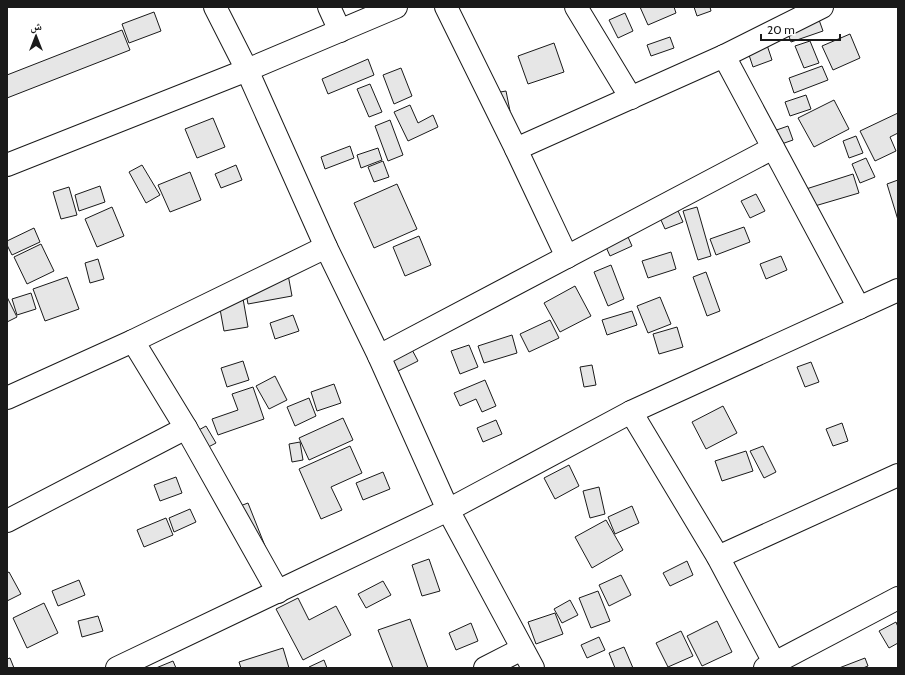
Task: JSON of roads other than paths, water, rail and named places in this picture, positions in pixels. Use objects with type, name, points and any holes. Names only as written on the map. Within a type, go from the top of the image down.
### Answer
[{"type":"street","points":[[215,7],[247,70],[326,247],[379,356],[448,510],[533,668]]},
{"type":"street","points":[[329,7],[340,30]]},
{"type":"street","points":[[7,165],[247,70],[396,7]]},
{"type":"street","points":[[446,7],[567,257]]},
{"type":"street","points":[[576,7],[631,98]]},
{"type":"street","points":[[516,149],[724,56],[822,7]]},
{"type":"street","points":[[724,56],[859,308]]},
{"type":"street","points":[[379,356],[773,148]]},
{"type":"street","points":[[7,398],[133,342],[326,247]]},
{"type":"street","points":[[117,668],[448,510],[631,412],[898,290]]},
{"type":"street","points":[[133,342],[186,428],[278,592]]},
{"type":"street","points":[[631,412],[718,557],[772,666],[898,598]]},
{"type":"street","points":[[7,521],[186,428]]},
{"type":"street","points":[[718,557],[898,475]]},
{"type":"street","points":[[485,668],[522,649]]}]
